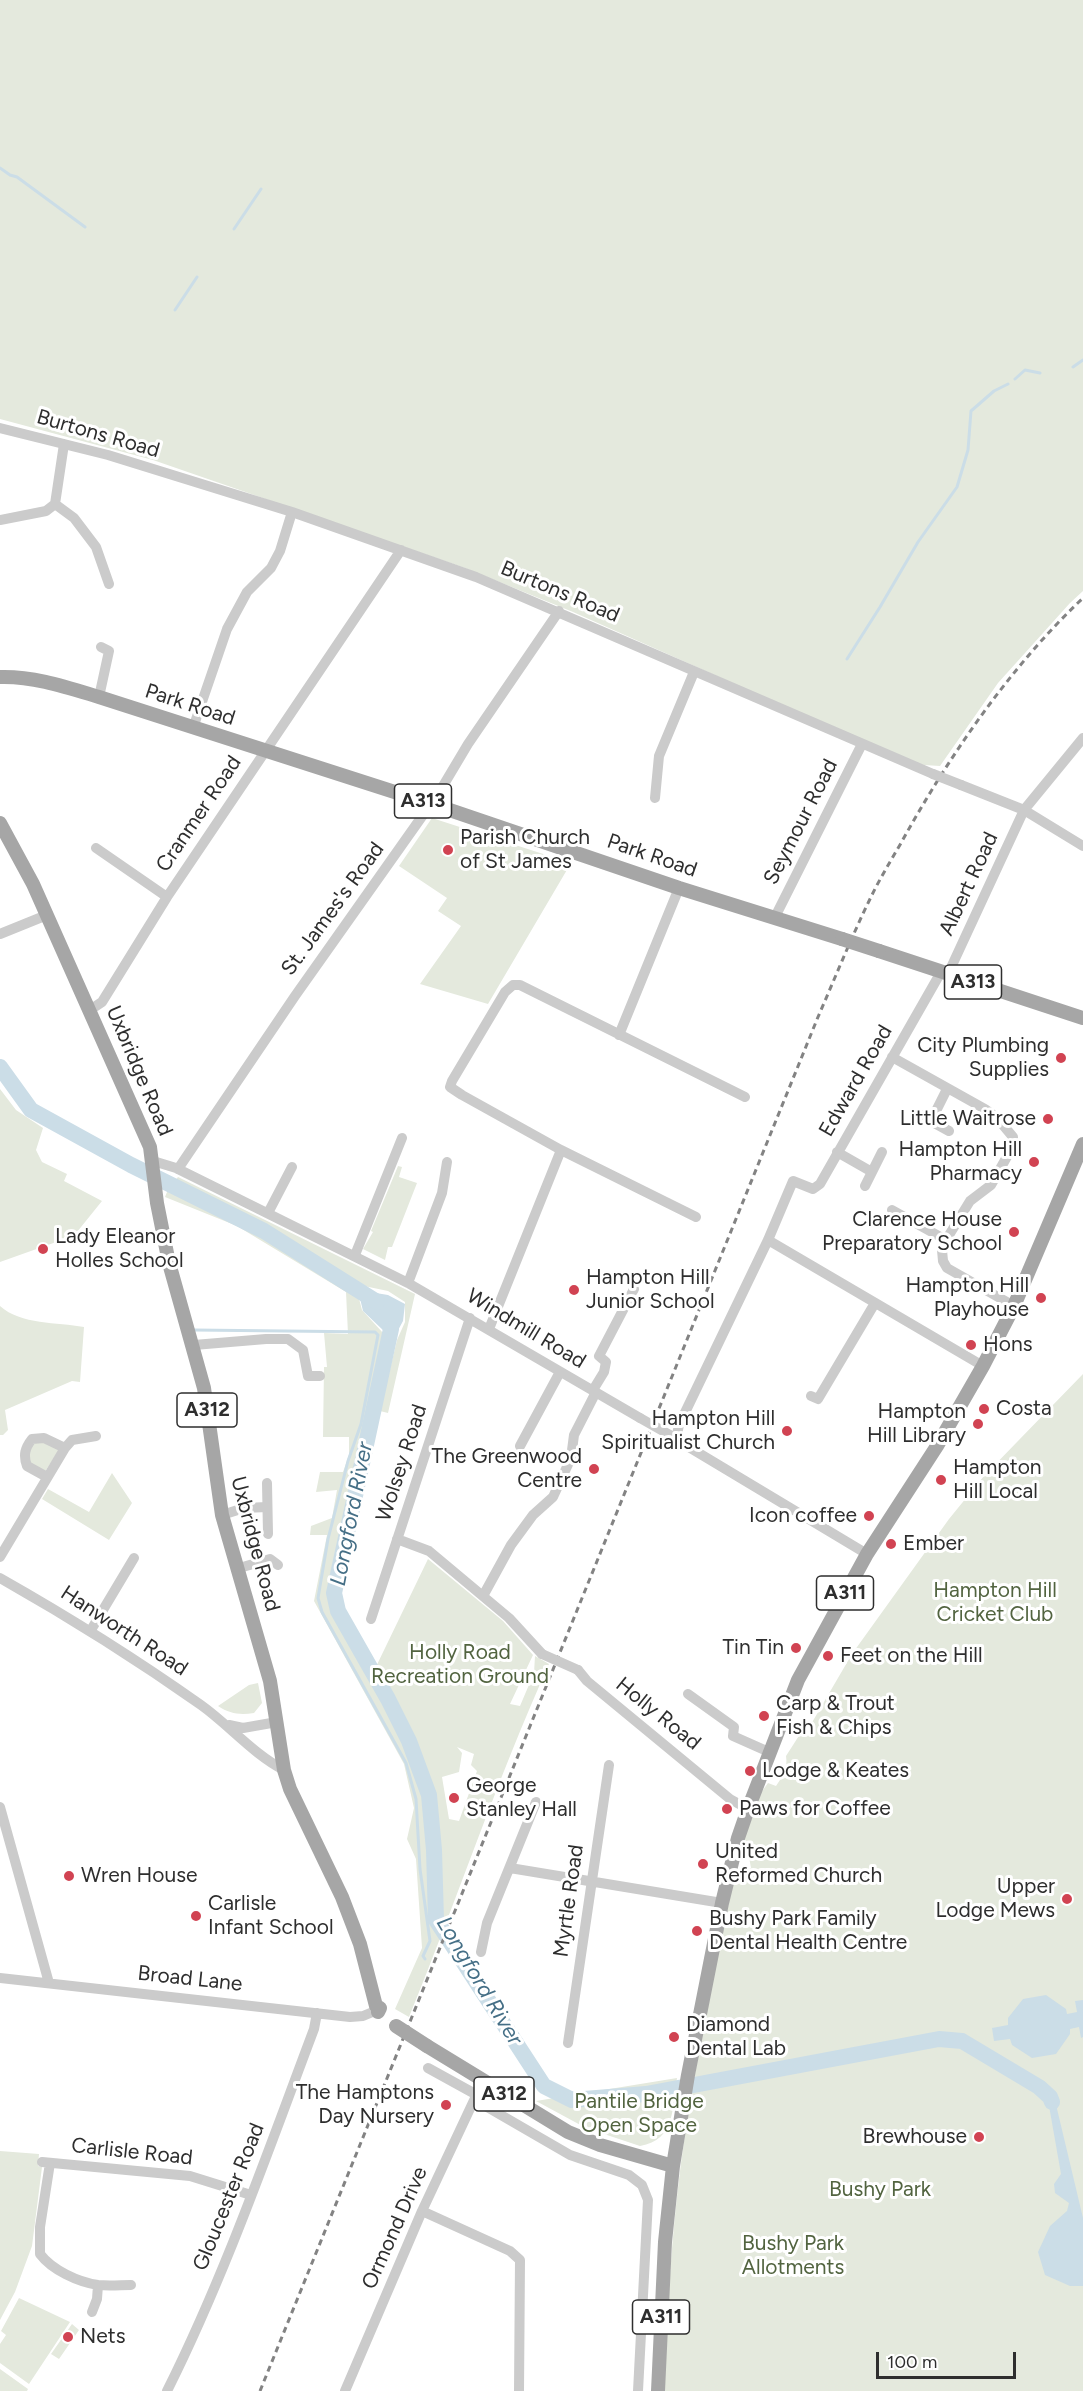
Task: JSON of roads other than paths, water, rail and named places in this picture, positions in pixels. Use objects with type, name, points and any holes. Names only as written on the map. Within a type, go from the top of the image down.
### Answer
[{"type":"main road","name":"Park Road","points":[[0,677],[19,676],[99,697],[1083,1018]]},
{"type":"main road","name":"Uxbridge Road","points":[[0,823],[33,884],[150,1147],[155,1192],[170,1263],[194,1345],[206,1398],[222,1515],[270,1682],[284,1770],[290,1789],[342,1897],[360,1944],[376,2010]]},
{"type":"main road","name":"A311","points":[[658,2391],[665,2242],[673,2166],[688,2075],[722,1903],[738,1838],[798,1680],[867,1554],[937,1446],[983,1366],[1014,1306],[1083,1144]]},
{"type":"main road","name":"A312","points":[[376,2010],[396,2026],[568,2132],[600,2145],[673,2166]]},
{"type":"street","name":"Burtons Road","points":[[0,428],[64,444],[292,512],[476,577],[862,744],[1024,810],[1083,846]]},
{"type":"street","points":[[0,520],[46,511],[55,504],[64,444]]},
{"type":"street","points":[[55,504],[74,518],[96,547],[109,584]]},
{"type":"street","points":[[194,728],[227,629],[247,592],[271,568],[280,551],[292,512]]},
{"type":"street","name":"Cranmer Road","points":[[90,1010],[102,1002],[167,897],[401,550]]},
{"type":"street","name":"St. James's Road","points":[[178,1169],[295,996],[432,804],[468,744],[559,611]]},
{"type":"street","points":[[99,697],[109,651],[101,647]]},
{"type":"street","points":[[655,798],[659,756],[694,672]]},
{"type":"street","name":"Albert Road","points":[[944,973],[1024,810],[1083,738]]},
{"type":"street","name":"Seymour Road","points":[[775,917],[862,744]]},
{"type":"street","points":[[96,848],[167,897]]},
{"type":"street","points":[[619,1035],[679,888]]},
{"type":"street","points":[[0,934],[47,915]]},
{"type":"street","name":"Edward Road","points":[[768,1240],[793,1181],[813,1189],[820,1184],[892,1057],[944,973]]},
{"type":"street","points":[[696,1217],[561,1150],[450,1087],[499,1001],[513,985],[520,985],[745,1097]]},
{"type":"street","points":[[892,1057],[992,1114]]},
{"type":"street","points":[[932,1121],[947,1089]]},
{"type":"street","points":[[920,1115],[949,1131]]},
{"type":"street","points":[[1003,1125],[1013,1137],[1013,1146],[992,1185],[970,1201],[942,1250],[943,1261],[947,1268],[1014,1306]]},
{"type":"street","points":[[355,1255],[402,1138]]},
{"type":"street","points":[[489,1329],[561,1150]]},
{"type":"street","points":[[837,1152],[872,1172]]},
{"type":"street","points":[[866,1186],[882,1152]]},
{"type":"street","points":[[408,1283],[442,1193],[447,1162]]},
{"type":"street","name":"Windmill Road","points":[[153,1164],[178,1169],[408,1283],[673,1437],[867,1554]]},
{"type":"street","points":[[268,1213],[292,1167]]},
{"type":"street","points":[[892,1210],[946,1240]]},
{"type":"street","points":[[673,1437],[768,1240],[983,1366]]},
{"type":"street","points":[[397,1539],[429,1551],[483,1596],[510,1545],[533,1515],[552,1497],[571,1458],[574,1436],[604,1371],[606,1362],[599,1356],[634,1289]]},
{"type":"street","points":[[811,1396],[818,1399],[874,1303]]},
{"type":"street","name":"Wolsey Road","points":[[371,1619],[470,1318]]},
{"type":"street","points":[[194,1345],[266,1339],[288,1340],[303,1350],[308,1376],[320,1376]]},
{"type":"street","points":[[520,1446],[560,1372]]},
{"type":"street","points":[[0,1557],[65,1448],[72,1440],[96,1436]]},
{"type":"street","points":[[47,1477],[27,1466],[26,1447],[32,1440],[44,1438],[65,1448]]},
{"type":"street","points":[[267,1483],[268,1534]]},
{"type":"street","points":[[222,1515],[244,1508],[267,1507]]},
{"type":"street","points":[[91,1630],[134,1558]]},
{"type":"street","points":[[236,1569],[273,1558]]},
{"type":"street","name":"Hanworth Road","points":[[0,1578],[91,1630],[224,1722],[269,1762],[284,1770]]},
{"type":"street","name":"Holly Road","points":[[483,1596],[509,1618],[542,1654],[578,1670],[587,1681],[730,1799],[748,1809]]},
{"type":"street","points":[[688,1694],[734,1727],[733,1736],[769,1752]]},
{"type":"street","name":"Hanworth Road","points":[[224,1722],[243,1728],[277,1722]]},
{"type":"street","name":"Myrtle Road","points":[[568,2043],[609,1765]]},
{"type":"street","points":[[481,1952],[487,1923],[536,1802]]},
{"type":"street","points":[[0,1807],[49,1983]]},
{"type":"street","points":[[510,1868],[722,1903]]},
{"type":"street","name":"Broad Lane","points":[[0,1978],[350,2017],[363,2016],[376,2010]]},
{"type":"street","name":"Gloucester Road","points":[[167,2391],[186,2355],[251,2196],[314,2029],[317,2013]]},
{"type":"street","points":[[428,2068],[570,2155],[629,2175],[642,2185],[648,2200],[638,2391]]},
{"type":"street","name":"Ormond Drive","points":[[345,2391],[422,2211],[483,2081]]},
{"type":"street","name":"Carlisle Road","points":[[98,2285],[51,2266],[40,2254],[46,2163],[190,2176],[251,2196]]},
{"type":"street","points":[[422,2211],[510,2251],[520,2260],[519,2391]]},
{"type":"street","points":[[92,2312],[97,2299],[98,2285],[131,2285]]},
{"type":"water","points":[[358,1290],[388,1295],[405,1304],[403,1321],[388,1349],[385,1332],[363,1311]]},
{"type":"water","points":[[1046,1995],[1066,2009],[1067,2014],[1077,2012],[1075,2001],[1083,2000],[1083,2037],[1081,2038],[1079,2027],[1070,2029],[1070,2034],[1056,2054],[1032,2058],[1012,2045],[1010,2039],[994,2041],[992,2028],[1008,2025],[1008,2018],[1023,1999]]},
{"type":"water","points":[[1044,2085],[1053,2092],[1083,2218],[1083,2286],[1070,2286],[1045,2275],[1038,2252],[1050,2226],[1067,2211],[1069,2203],[1055,2193],[1054,2184],[1061,2174],[1048,2100],[1034,2092]]},
{"type":"waterway","points":[[0,168],[17,177],[85,227]]},
{"type":"waterway","points":[[234,229],[261,189]]},
{"type":"waterway","points":[[175,310],[197,277]]},
{"type":"waterway","points":[[1073,367],[1083,360]]},
{"type":"waterway","points":[[1015,379],[1025,370],[1040,373]]},
{"type":"waterway","points":[[847,659],[918,542],[957,487],[968,450],[971,411],[994,391],[1008,384]]},
{"type":"waterway","name":"Longford River","points":[[0,1067],[31,1110],[131,1165],[264,1231],[377,1302]]},
{"type":"waterway","name":"Longford River","points":[[391,1329],[334,1593],[338,1611],[409,1741],[429,1795],[434,1850],[436,1920],[544,2086],[572,2100],[646,2094],[939,2039],[962,2041],[1039,2087],[1052,2102]]},
{"type":"waterway","points":[[194,1330],[375,1332],[378,1335],[361,1424],[348,1461],[328,1539],[318,1598],[322,1612],[406,1763],[416,1799],[420,1869],[430,1941],[423,1956],[425,1959]]},
{"type":"railway","points":[[260,2391],[818,1017],[863,914],[920,810],[960,745],[1031,653],[1083,598]]},
{"type":"place","name":"Parish Church of St James","points":[[448,850]]},
{"type":"place","name":"City Plumbing Supplies","points":[[1061,1058]]},
{"type":"place","name":"Little Waitrose","points":[[1048,1119]]},
{"type":"place","name":"Hampton Hill Pharmacy","points":[[1034,1162]]},
{"type":"place","name":"Clarence House Preparatory School","points":[[1014,1232]]},
{"type":"place","name":"Lady Eleanor Holles School","points":[[43,1249]]},
{"type":"place","name":"Hampton Hill Junior School","points":[[574,1290]]},
{"type":"place","name":"Hampton Hill Playhouse","points":[[1041,1298]]},
{"type":"place","name":"Hons","points":[[971,1345]]},
{"type":"place","name":"Costa","points":[[984,1409]]},
{"type":"place","name":"Hampton Hill Library","points":[[978,1424]]},
{"type":"place","name":"Hampton Hill Spiritualist Church","points":[[787,1431]]},
{"type":"place","name":"The Greenwood Centre","points":[[594,1469]]},
{"type":"place","name":"Hampton Hill Local","points":[[941,1480]]},
{"type":"place","name":"Icon coffee","points":[[869,1516]]},
{"type":"place","name":"Ember","points":[[891,1544]]},
{"type":"place","name":"Tin Tin","points":[[796,1648]]},
{"type":"place","name":"Feet on the Hill","points":[[828,1656]]},
{"type":"place","name":"Carp & Trout Fish & Chips","points":[[764,1716]]},
{"type":"place","name":"Lodge & Keates","points":[[750,1771]]},
{"type":"place","name":"George Stanley Hall","points":[[454,1798]]},
{"type":"place","name":"Paws for Coffee","points":[[727,1809]]},
{"type":"place","name":"United Reformed Church","points":[[703,1864]]},
{"type":"place","name":"Wren House","points":[[69,1876]]},
{"type":"place","name":"Upper Lodge Mews","points":[[1067,1899]]},
{"type":"place","name":"Carlisle Infant School","points":[[196,1916]]},
{"type":"place","name":"Bushy Park Family Dental Health Centre","points":[[697,1931]]},
{"type":"place","name":"Diamond Dental Lab","points":[[674,2037]]},
{"type":"place","name":"The Hamptons Day Nursery","points":[[446,2105]]},
{"type":"place","name":"Brewhouse","points":[[979,2137]]},
{"type":"place","name":"Nets","points":[[68,2337]]},
{"type":"park label","name":"Hampton Hill Cricket Club","points":[[995,1603]]},
{"type":"park label","name":"Holly Road Recreation Ground","points":[[460,1665]]},
{"type":"park label","name":"Pantile Bridge Open Space","points":[[639,2114]]},
{"type":"park label","name":"Bushy Park","points":[[880,2190]]},
{"type":"park label","name":"Bushy Park Allotments","points":[[793,2256]]}]
